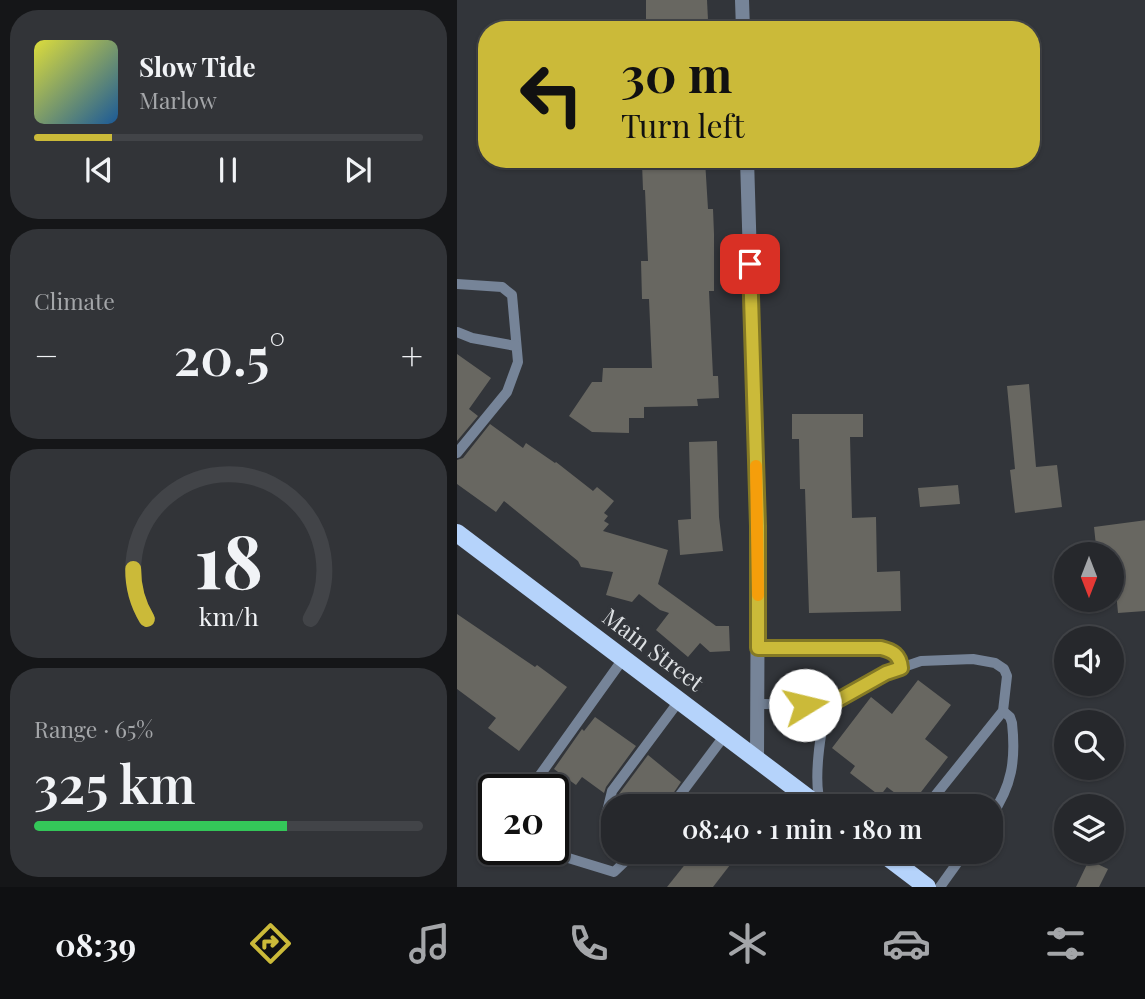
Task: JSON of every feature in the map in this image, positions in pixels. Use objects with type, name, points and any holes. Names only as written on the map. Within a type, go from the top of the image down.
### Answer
[{"type":"main road","name":"Main Street","points":[[457,533],[803,794]]},
{"type":"main road","points":[[897,864],[927,887]]},
{"type":"street","points":[[742,0],[743,21]]},
{"type":"street","points":[[747,168],[758,526],[757,760]]},
{"type":"lane","points":[[457,284],[502,287],[512,295],[518,362],[507,392],[457,453]]},
{"type":"lane","points":[[457,332],[472,338],[517,346]]},
{"type":"lane","points":[[758,648],[881,648],[898,656],[901,668]]},
{"type":"lane","points":[[757,704],[829,705],[886,673],[921,661],[943,658],[995,663],[1004,669],[1007,676],[1003,711],[936,794]]},
{"type":"lane","points":[[541,774],[623,659]]},
{"type":"lane","points":[[612,794],[679,701]]},
{"type":"lane","points":[[819,794],[818,774],[823,727],[829,705]]},
{"type":"lane","points":[[1003,711],[1012,723],[1012,777],[1003,799]]},
{"type":"lane","points":[[681,794],[725,736]]},
{"type":"lane","points":[[569,858],[614,872],[622,864]]},
{"type":"lane","points":[[940,887],[956,864]]},
{"type":"building","points":[[646,0],[707,0],[708,20],[646,21]]},
{"type":"building","points":[[642,168],[705,168],[708,209],[713,209],[714,291],[709,291],[713,376],[718,376],[719,398],[697,399],[698,406],[644,407],[644,418],[629,418],[629,433],[592,432],[569,416],[592,382],[602,382],[603,368],[652,368],[649,299],[642,299],[641,261],[648,261]]},
{"type":"building","points":[[457,354],[491,378],[469,409],[478,416],[457,441]]},
{"type":"building","points":[[1029,384],[1036,467],[1057,465],[1062,507],[1015,513],[1010,470],[1015,469],[1007,386]]},
{"type":"building","points":[[792,414],[863,414],[863,437],[850,437],[852,518],[876,517],[877,572],[900,571],[901,611],[809,613],[805,489],[800,489],[799,439],[792,439]]},
{"type":"building","points":[[490,424],[523,448],[526,443],[593,491],[597,487],[614,501],[604,513],[608,516],[604,521],[609,524],[603,531],[668,550],[658,584],[716,626],[729,626],[730,651],[710,652],[700,643],[688,657],[656,630],[669,613],[660,610],[639,594],[632,602],[606,595],[613,572],[581,567],[578,561],[504,501],[496,512],[457,484],[457,460],[463,458]]},
{"type":"building","points":[[717,441],[719,517],[723,551],[680,555],[678,520],[691,519],[689,442]]},
{"type":"building","points":[[958,485],[960,504],[920,507],[918,488]]},
{"type":"building","points":[[1146,520],[1146,611],[1118,613],[1124,612],[1124,542],[1096,542],[1094,527]]},
{"type":"building","points":[[457,614],[567,687],[519,751],[488,728],[496,718],[457,689]]},
{"type":"building","points":[[918,680],[951,705],[925,739],[948,757],[919,794],[896,794],[887,787],[882,794],[877,794],[850,773],[855,766],[832,748],[871,697],[892,714]]},
{"type":"building","points":[[595,717],[636,746],[604,793],[582,777],[576,785],[569,780],[569,774],[561,774],[554,769],[582,729],[584,731]]},
{"type":"building","points":[[648,755],[681,782],[673,794],[619,794]]},
{"type":"building","points":[[685,864],[731,864],[713,887],[667,887]]},
{"type":"building","points":[[1087,864],[1097,864],[1108,869],[1099,887],[1076,887]]},
{"type":"slow traffic","points":[[756,466],[758,595]]},
{"type":"route","points":[[750,264],[758,526],[758,648],[881,648],[898,656],[901,668],[886,673],[829,705],[805,705]]}]
